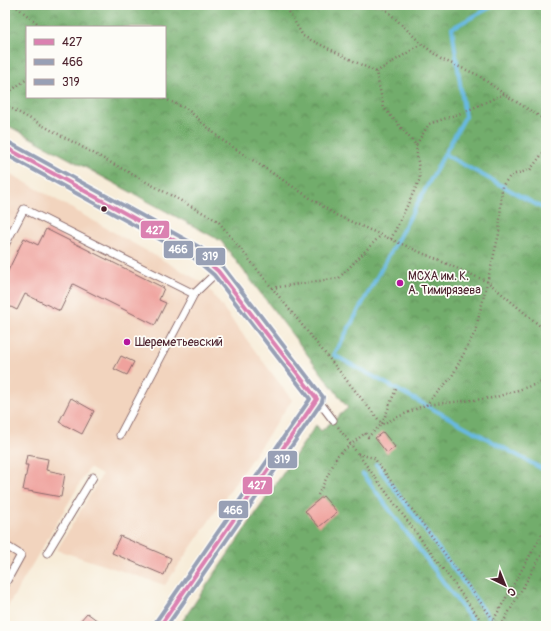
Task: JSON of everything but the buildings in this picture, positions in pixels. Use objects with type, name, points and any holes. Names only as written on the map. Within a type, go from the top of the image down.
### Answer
[{"type":"street","points":[[5,147],[197,253],[218,271],[317,399],[160,626]]},
{"type":"lane","points":[[5,245],[24,209],[194,294]]},
{"type":"lane","points":[[120,435],[194,294],[218,271]]},
{"type":"lane","points":[[317,399],[333,420]]},
{"type":"lane","points":[[47,553],[93,477]]},
{"type":"lane","points":[[5,545],[21,555],[5,584]]},
{"type":"path","points":[[14,5],[41,26]]},
{"type":"path","points":[[285,5],[303,36],[376,72]]},
{"type":"path","points":[[381,5],[422,44],[441,59],[478,75],[504,94],[542,118],[546,118]]},
{"type":"path","points":[[376,72],[422,44]]},
{"type":"path","points":[[376,72],[384,108],[416,145],[420,179],[391,239]]},
{"type":"path","points":[[5,95],[26,80]]},
{"type":"path","points":[[416,145],[429,124],[464,112],[504,94]]},
{"type":"path","points":[[163,98],[187,109],[222,140],[336,215],[488,282],[546,331]]},
{"type":"path","points":[[425,405],[452,378],[475,332],[499,234],[502,186],[511,175],[530,170],[546,149],[542,118]]},
{"type":"path","points":[[272,288],[338,278],[381,235]]},
{"type":"path","points":[[318,495],[338,455],[365,433],[368,438],[382,424],[425,405],[493,398],[546,381]]},
{"type":"path","points":[[382,424],[396,389]]},
{"type":"path","points":[[333,420],[485,626]]},
{"type":"path","points":[[358,454],[374,458],[498,626]]},
{"type":"path","points":[[494,620],[546,528]]},
{"type":"path","points":[[501,626],[546,547]]},
{"type":"shaded area","name":"Шереметьевский","points":[[5,173],[9,173],[205,284],[292,400],[165,585],[57,550],[102,475],[89,468],[5,611]]},
{"type":"green space","name":"МСХА им. К. А. Тимирязева","points":[[5,5],[546,5],[546,626],[179,626],[316,425],[321,431],[348,408],[221,241],[5,124]]},
{"type":"waterway","points":[[495,5],[452,28],[465,117],[334,355],[546,471]]},
{"type":"waterway","points":[[444,154],[546,210]]},
{"type":"waterway","points":[[376,464],[489,617]]},
{"type":"waterway","points":[[363,474],[476,626]]},
{"type":"transit line","name":"319","points":[[8,142],[201,248],[223,267],[323,397],[322,402],[167,626]]},
{"type":"transit line","name":"427","points":[[5,147],[197,253],[218,271],[317,399],[160,626]]},
{"type":"transit line","name":"466","points":[[5,154],[194,258],[214,275],[310,399],[155,623]]},
{"type":"place","name":"МСХА им. К. А. Тимирязева","points":[[400,283]]},
{"type":"place","name":"Шереметьевский","points":[[127,342]]}]
